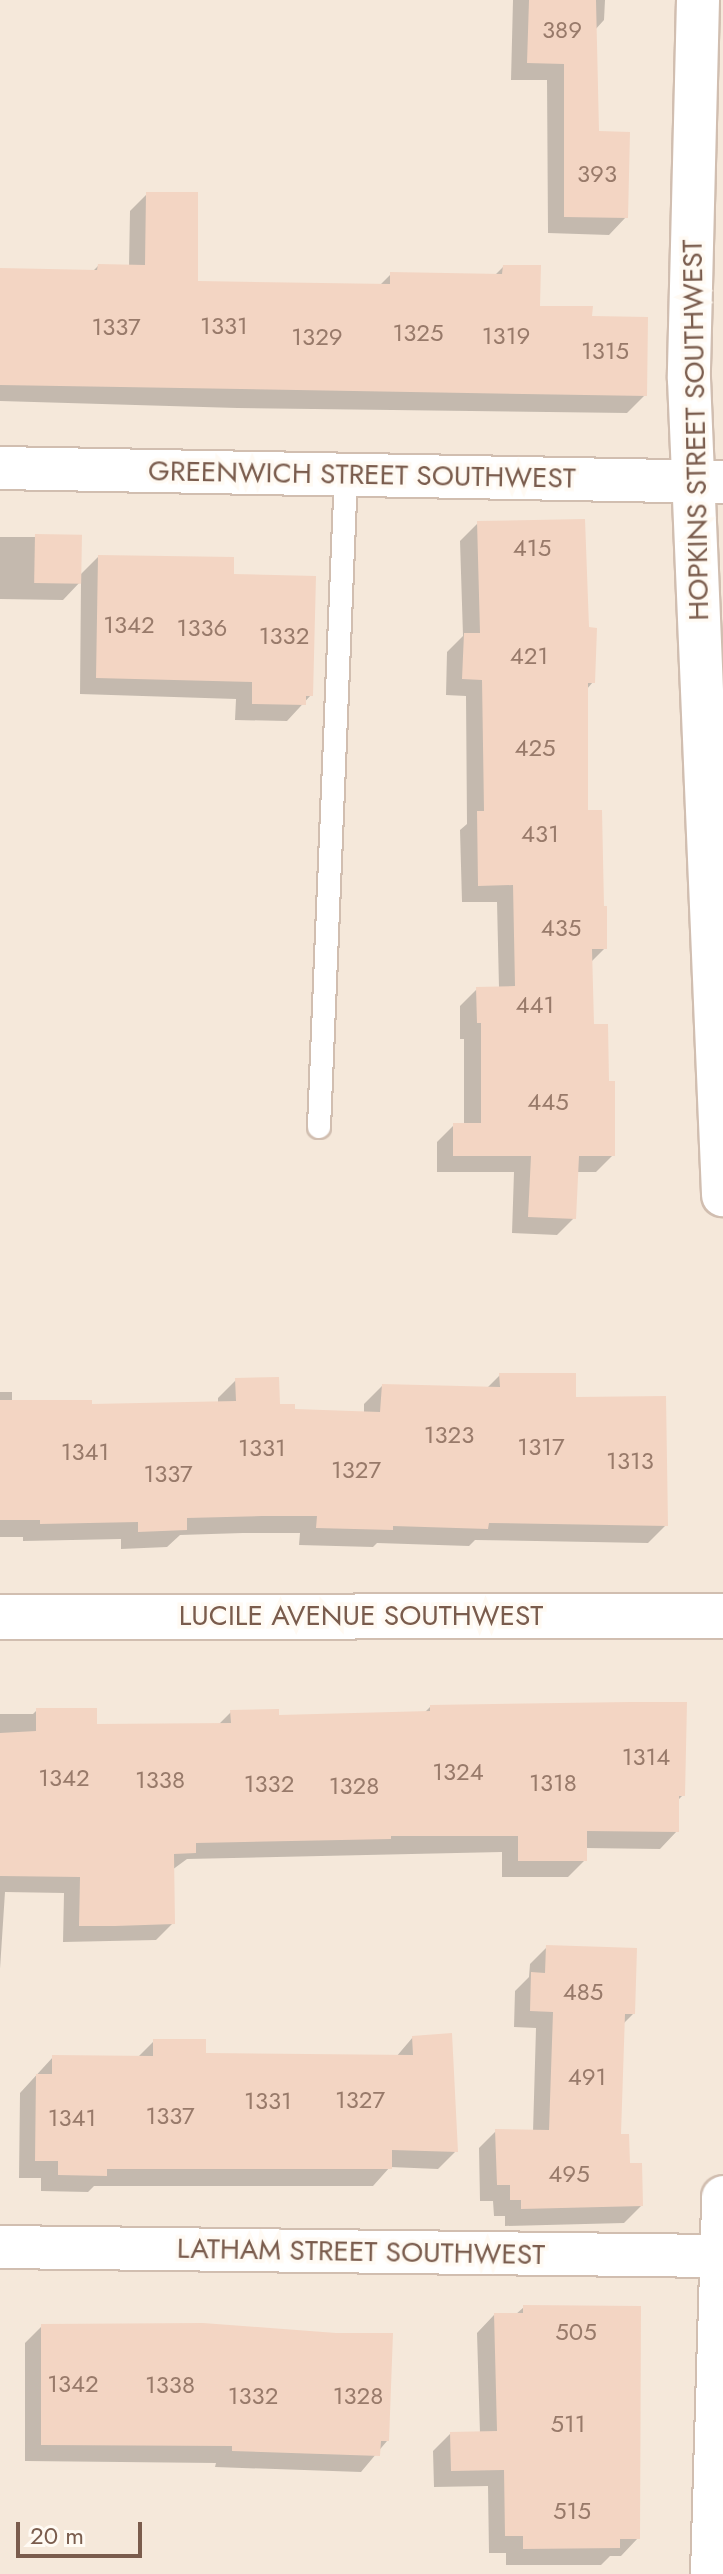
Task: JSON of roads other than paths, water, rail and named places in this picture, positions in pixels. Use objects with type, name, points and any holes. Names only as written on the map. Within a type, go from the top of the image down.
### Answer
[{"type":"street","name":"HOPKINS STREET SOUTHWEST","points":[[698,0],[689,379],[708,482],[723,1195]]},
{"type":"street","name":"GREENWICH STREET SOUTHWEST","points":[[0,468],[708,482]]},
{"type":"street","name":"LUCILE AVENUE SOUTHWEST","points":[[0,1617],[723,1616]]},
{"type":"street","points":[[712,2574],[723,2197]]},
{"type":"street","name":"LATHAM STREET SOUTHWEST","points":[[0,2247],[721,2256]]},
{"type":"lane","points":[[319,1127],[346,474]]}]
